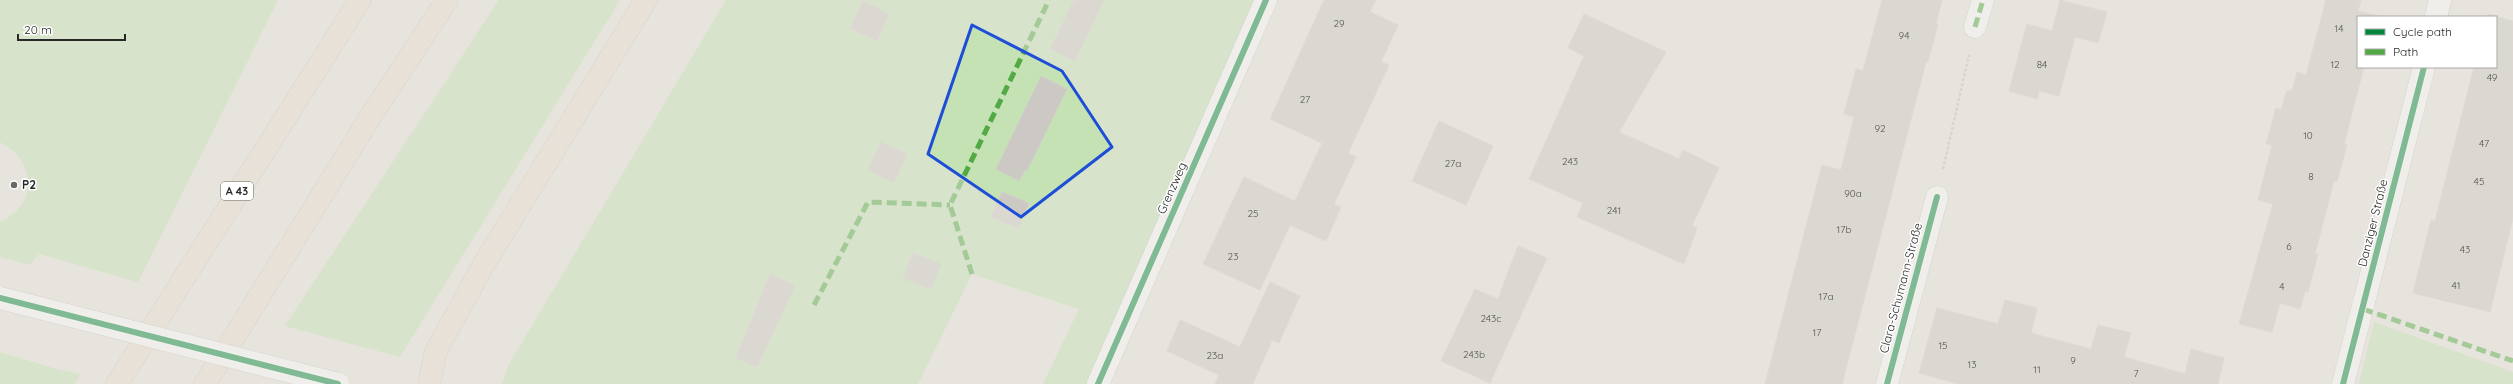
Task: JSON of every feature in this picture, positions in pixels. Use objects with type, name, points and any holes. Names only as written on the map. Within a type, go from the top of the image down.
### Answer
[{"type":"highway","name":"A 43","points":[[117,384],[360,0]]},
{"type":"highway","points":[[205,384],[374,111],[447,0]]},
{"type":"highway","points":[[429,384],[436,351],[484,264],[646,0]]},
{"type":"street","name":"Grenzweg","points":[[1098,384],[1266,0]]},
{"type":"street","points":[[1975,27],[1983,0]]},
{"type":"street","points":[[2436,16],[2440,0]]},
{"type":"street","name":"Danziger Straße","points":[[2343,384],[2424,68]]},
{"type":"street","name":"Clara-Schumann-Straße","points":[[1887,384],[1937,197]]},
{"type":"street","points":[[0,298],[338,384]]},
{"type":"path","points":[[1937,197],[1975,27]]},
{"type":"highlighted area","points":[[972,25],[1062,71],[1112,147],[1021,217],[928,154]]},
{"type":"green space","points":[[0,0],[278,0],[138,282],[39,254],[30,265],[0,257],[0,222],[10,217],[17,210],[27,194],[28,185],[24,166],[18,156],[0,142]]},
{"type":"green space","points":[[499,0],[620,0],[400,357],[285,326]]},
{"type":"green space","points":[[726,0],[1266,0],[1098,384],[1043,384],[1079,309],[972,274],[918,384],[502,384],[508,366]]},
{"type":"green space","points":[[2374,322],[2513,372],[2513,384],[2359,384]]},
{"type":"green space","points":[[0,352],[56,369],[81,374],[74,384],[0,384]]},
{"type":"building","points":[[1074,0],[1104,0],[1075,61],[1050,49]]},
{"type":"building","points":[[1324,0],[1376,0],[1370,12],[1398,25],[1381,62],[1389,65],[1348,153],[1356,157],[1334,204],[1341,207],[1326,241],[1290,225],[1260,290],[1203,264],[1244,177],[1295,201],[1322,143],[1270,119]]},
{"type":"building","points":[[1882,0],[1942,0],[1936,23],[1938,24],[1928,62],[1926,62],[1842,384],[1765,384],[1822,165],[1841,170],[1854,117],[1844,114],[1856,69],[1863,71]]},
{"type":"building","points":[[2060,0],[2107,12],[2098,43],[2075,37],[2059,96],[2039,91],[2037,99],[2009,91],[2027,24],[2052,31]]},
{"type":"building","points":[[2326,0],[2361,0],[2358,11],[2378,16],[2357,16],[2357,68],[2364,68],[2344,144],[2347,145],[2337,182],[2334,181],[2315,254],[2318,254],[2308,292],[2305,291],[2300,309],[2280,303],[2272,332],[2239,324],[2273,204],[2258,200],[2272,145],[2266,144],[2276,108],[2281,110],[2287,90],[2292,91],[2297,72],[2306,75]]},
{"type":"building","points":[[863,1],[889,14],[877,41],[850,28]]},
{"type":"building","points":[[1584,14],[1666,52],[1619,132],[1679,159],[1683,150],[1719,168],[1692,226],[1697,228],[1684,264],[1577,217],[1583,203],[1529,179],[1584,56],[1568,48]]},
{"type":"building","points":[[2497,17],[2513,21],[2513,218],[2490,312],[2413,293],[2431,220],[2435,221],[2474,68],[2497,68]]},
{"type":"building","points":[[1041,76],[1067,89],[1027,171],[1025,170],[1019,181],[996,169]]},
{"type":"building","points":[[1439,121],[1493,146],[1466,205],[1412,181]]},
{"type":"building","points":[[881,142],[907,154],[894,183],[868,170]]},
{"type":"building","points":[[1002,192],[1029,203],[1018,228],[991,217]]},
{"type":"building","points":[[1518,246],[1547,258],[1490,383],[1441,361],[1475,289],[1498,299]]},
{"type":"building","points":[[913,253],[941,264],[931,289],[903,278]]},
{"type":"building","points":[[770,274],[795,286],[757,367],[736,358]]},
{"type":"building","points":[[1270,282],[1300,296],[1279,343],[1272,340],[1253,384],[1215,384],[1219,375],[1167,351],[1180,320],[1240,347]]},
{"type":"building","points":[[2005,300],[2037,308],[2031,333],[2091,349],[2098,325],[2131,333],[2124,357],[2185,374],[2191,349],[2224,358],[2218,384],[1959,384],[1919,373],[1937,308],[1998,324]]},
{"type":"marked path","points":[[972,274],[950,205],[1049,0]]},
{"type":"marked path","points":[[1975,27],[1983,0]]},
{"type":"marked path","points":[[814,305],[868,202],[950,205]]},
{"type":"marked path","points":[[2363,309],[2513,361]]},
{"type":"cycle path","points":[[1098,384],[1266,0]]},
{"type":"cycle path","points":[[2343,384],[2424,68]]},
{"type":"cycle path","points":[[1887,384],[1937,197]]},
{"type":"cycle path","points":[[0,298],[338,384]]},
{"type":"place","name":"P2","points":[[14,185]]}]
